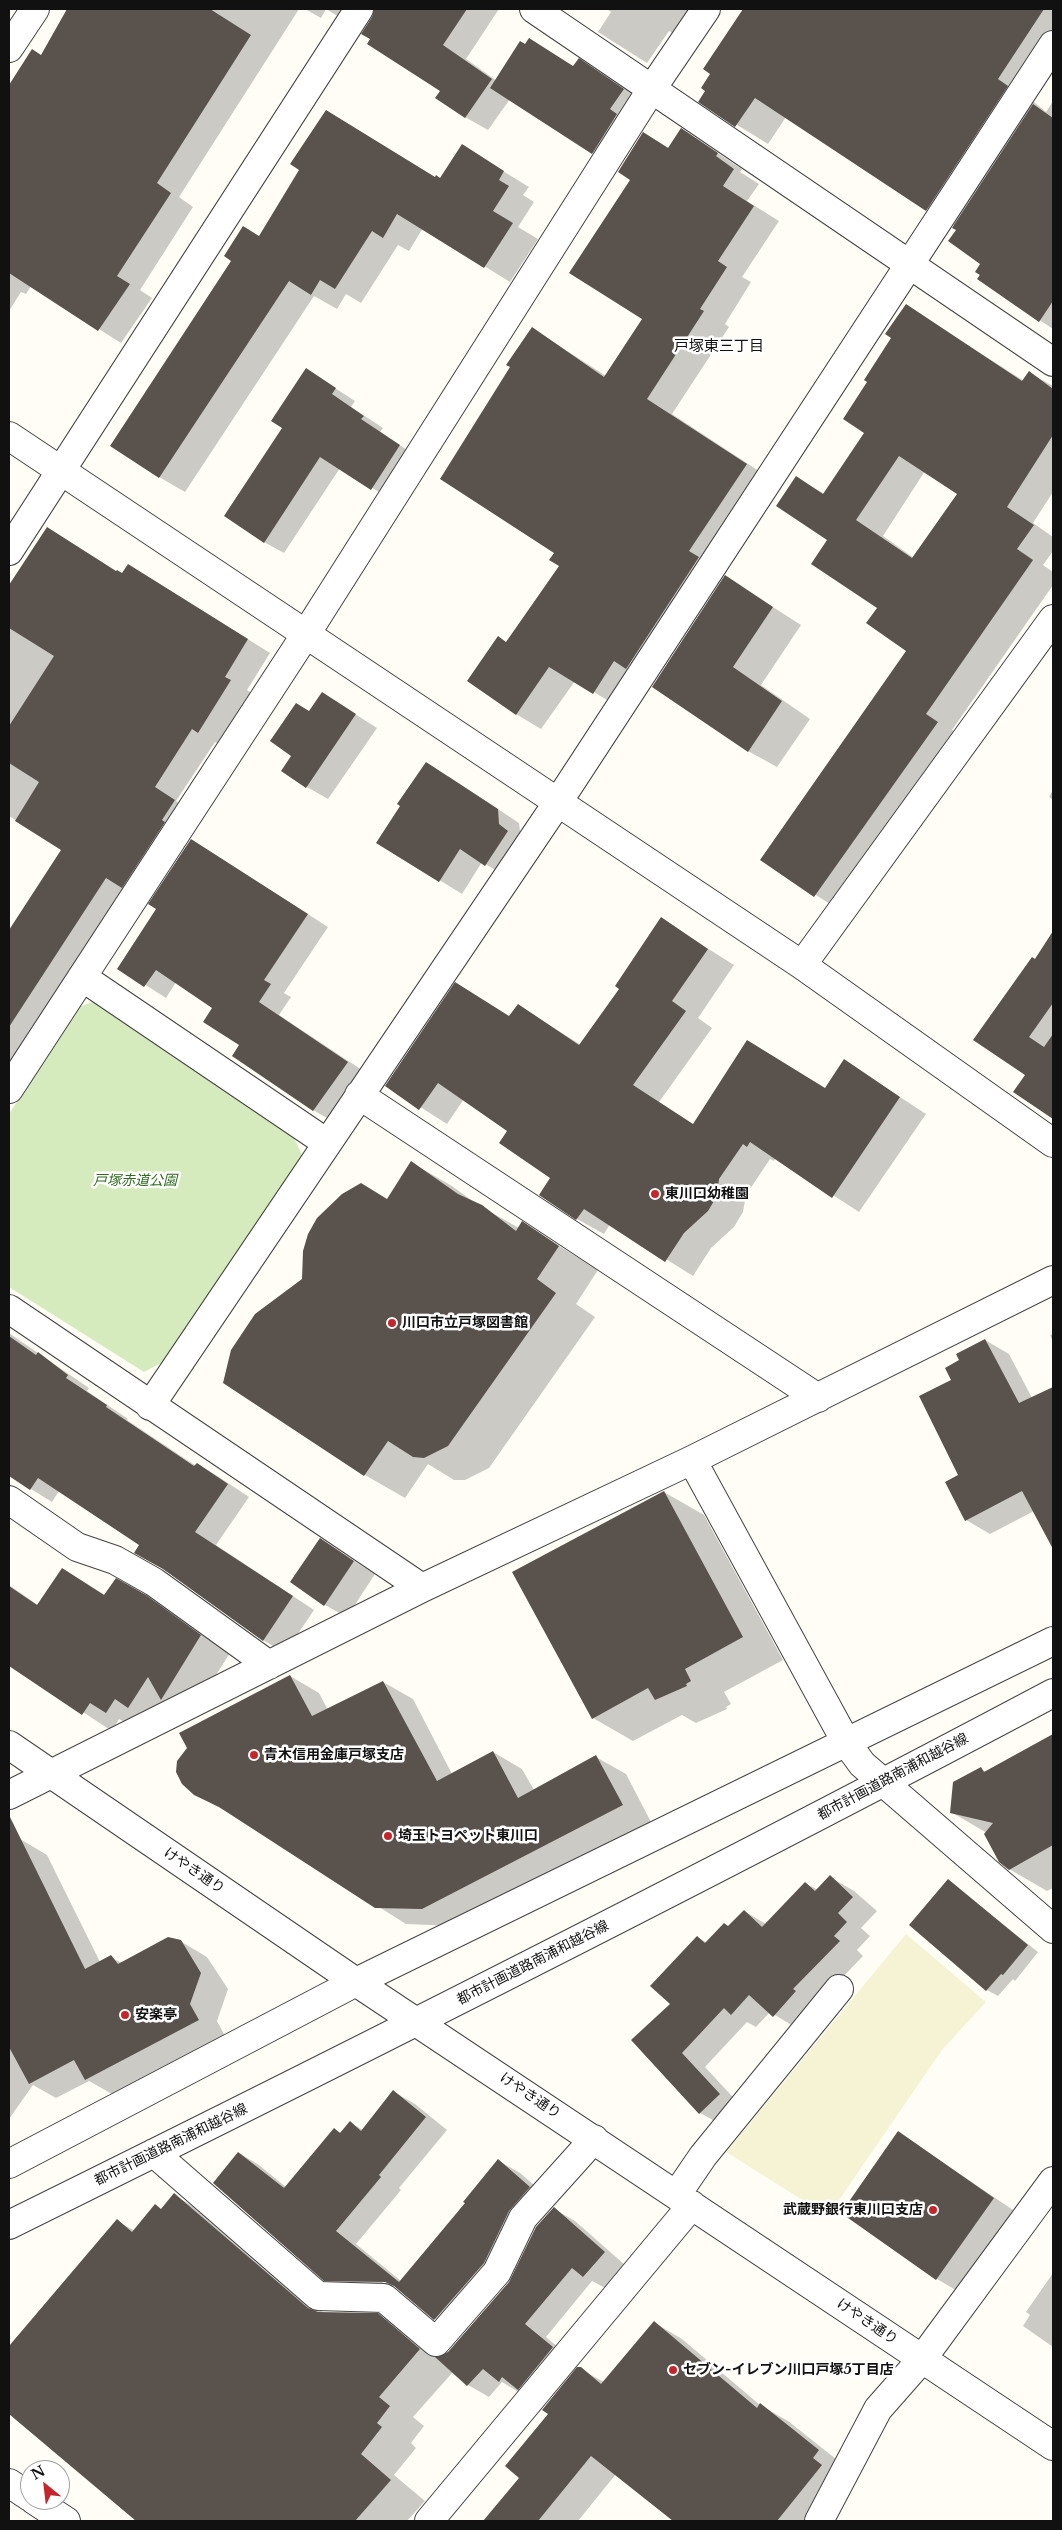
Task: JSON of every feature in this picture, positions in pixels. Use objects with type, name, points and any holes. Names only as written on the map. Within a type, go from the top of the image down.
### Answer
[{"type":"street","points":[[9,48],[35,9]]},
{"type":"street","points":[[9,551],[359,9]]},
{"type":"street","points":[[534,9],[1053,362]]},
{"type":"street","points":[[9,1089],[306,634],[651,90],[706,9]]},
{"type":"street","points":[[150,1406],[558,802],[1053,45]]},
{"type":"street","points":[[9,436],[802,965],[1053,1142]]},
{"type":"street","points":[[802,965],[1053,619]]},
{"type":"street","points":[[82,977],[327,1143]]},
{"type":"street","points":[[360,1095],[818,1398]]},
{"type":"street","points":[[9,1795],[422,1588],[692,1460],[1053,1280]]},
{"type":"street","points":[[9,1309],[422,1588]]},
{"type":"street","points":[[692,1460],[846,1742],[862,1764],[886,1782],[1053,1929]]},
{"type":"street","points":[[9,1500],[77,1547],[115,1560],[154,1582],[269,1665]]},
{"type":"street","points":[[9,2164],[356,1982],[1053,1641]]},
{"type":"street","name":"都市計画道路南浦和越谷線","points":[[9,2225],[418,2022],[886,1782],[1053,1693]]},
{"type":"street","name":"けやき通り","points":[[9,1745],[356,1982],[1053,2446]]},
{"type":"street","points":[[429,2521],[684,2200],[704,2156],[839,1989]]},
{"type":"street","points":[[154,2154],[318,2296],[384,2298],[436,2342],[497,2272],[523,2218],[594,2139]]},
{"type":"street","points":[[820,2521],[878,2409],[922,2359],[1053,2180]]},
{"type":"street","points":[[9,2484],[20,2491]]},
{"type":"street","points":[[49,2510],[66,2521]]},
{"type":"shaded area","points":[[906,1934],[986,2002],[942,2050],[828,2216],[726,2152]]},
{"type":"green space","name":"戸塚赤道公園","points":[[97,1000],[292,1134],[303,1157],[167,1360],[144,1372],[9,1287],[9,1114],[79,1007]]},
{"type":"building","points":[[67,9],[210,9],[251,35],[157,183],[171,193],[117,276],[130,284],[98,331],[9,273],[9,85],[32,49],[41,55]]},
{"type":"building","points":[[374,9],[467,9],[443,45],[492,79],[465,118],[435,98],[440,91],[367,44],[370,39],[361,34],[372,17]]},
{"type":"building","points":[[743,9],[1044,9],[998,79],[1008,86],[926,211],[755,98],[735,127],[698,102],[705,91],[701,88],[710,74],[703,69]]},
{"type":"building","points":[[529,38],[573,66],[579,58],[624,89],[610,109],[617,114],[592,154],[490,88],[520,41],[525,44]]},
{"type":"building","points":[[1033,104],[1053,118],[1053,301],[1039,322],[977,279],[980,275],[975,272],[980,264],[948,241],[956,230],[952,228]]},
{"type":"building","points":[[326,110],[435,177],[436,175],[440,178],[462,144],[504,171],[499,180],[509,186],[493,211],[513,223],[484,268],[397,214],[383,238],[372,231],[335,289],[320,280],[311,295],[289,281],[159,478],[110,446],[231,261],[224,256],[243,226],[259,236],[299,170],[290,164]]},
{"type":"building","points":[[681,128],[718,153],[716,156],[734,169],[723,186],[754,206],[718,261],[727,267],[700,309],[704,311],[647,399],[747,464],[689,551],[699,557],[626,669],[614,661],[593,694],[549,667],[516,715],[467,681],[498,636],[506,642],[559,566],[549,560],[554,553],[440,479],[510,367],[506,365],[532,327],[604,377],[642,319],[569,273],[630,180],[618,172],[643,132],[668,148]]},
{"type":"building","points":[[906,304],[1022,381],[1029,371],[1053,389],[1053,435],[1007,507],[1034,525],[1017,549],[1033,560],[926,714],[938,722],[814,897],[760,860],[906,651],[866,623],[877,608],[811,564],[827,540],[776,506],[796,476],[823,494],[864,433],[843,419],[867,382],[864,380],[891,338],[885,334]],"holes":[[[899,456],[957,494],[912,558],[856,520]]]},
{"type":"building","points":[[306,368],[336,388],[332,394],[364,416],[361,419],[400,445],[371,490],[320,457],[264,543],[224,516],[282,428],[271,421]]},
{"type":"building","points":[[47,527],[116,571],[122,573],[128,564],[248,639],[225,677],[231,680],[198,733],[192,729],[155,787],[175,800],[162,820],[165,822],[122,888],[106,878],[9,1027],[9,930],[61,850],[15,821],[39,782],[9,763],[9,726],[54,656],[9,628],[9,585]]},
{"type":"building","points":[[725,575],[773,607],[733,667],[782,701],[748,752],[652,687]]},
{"type":"building","points":[[322,692],[356,714],[306,788],[281,771],[291,756],[270,741],[296,703],[309,711]]},
{"type":"building","points":[[426,762],[498,809],[499,824],[508,831],[485,866],[460,849],[439,882],[376,843],[400,806],[397,804]]},
{"type":"building","points":[[191,839],[308,914],[264,980],[271,984],[259,1002],[348,1062],[313,1111],[232,1056],[239,1045],[203,1022],[212,1008],[156,970],[144,987],[117,969],[156,909],[148,904]]},
{"type":"building","points":[[661,917],[708,949],[672,1001],[686,1011],[633,1085],[693,1124],[747,1040],[825,1088],[844,1059],[900,1097],[832,1198],[750,1142],[747,1147],[743,1144],[719,1179],[717,1196],[708,1211],[684,1233],[665,1262],[584,1209],[576,1220],[539,1195],[550,1178],[499,1143],[507,1131],[438,1083],[419,1110],[385,1086],[455,982],[509,1016],[518,1004],[579,1045],[619,989],[615,986]]},
{"type":"building","points":[[1053,931],[1053,1003],[1029,1037],[1044,1047],[1053,1034],[1053,1119],[1013,1092],[1025,1075],[973,1040],[1032,957],[1035,959]]},
{"type":"building","name":"川口市立戸塚図書館","points":[[411,1161],[458,1194],[482,1205],[516,1231],[522,1221],[559,1246],[537,1279],[556,1293],[448,1446],[424,1458],[413,1457],[388,1441],[364,1476],[223,1383],[231,1350],[255,1314],[302,1279],[303,1251],[308,1234],[317,1218],[342,1194],[361,1183],[387,1199]]},
{"type":"building","points":[[9,1336],[36,1355],[38,1352],[68,1375],[66,1378],[107,1405],[106,1407],[194,1466],[197,1463],[228,1484],[195,1532],[293,1596],[263,1641],[163,1569],[134,1553],[139,1545],[38,1478],[30,1490],[9,1476]]},
{"type":"building","points":[[985,1339],[1019,1403],[1053,1387],[1053,1549],[1022,1491],[965,1521],[945,1482],[958,1475],[919,1396],[951,1380],[945,1368],[959,1360],[956,1354]]},
{"type":"building","points":[[664,1491],[743,1637],[685,1669],[691,1681],[686,1684],[687,1686],[655,1700],[648,1688],[592,1719],[512,1572]]},
{"type":"building","points":[[320,1538],[354,1561],[324,1606],[290,1582]]},
{"type":"building","points":[[62,1568],[104,1595],[116,1578],[146,1595],[201,1635],[161,1700],[148,1677],[128,1708],[115,1699],[106,1713],[90,1703],[82,1715],[9,1666],[9,1586],[37,1605]]},
{"type":"building","points":[[290,1675],[312,1716],[383,1681],[437,1781],[493,1751],[518,1798],[596,1755],[623,1805],[422,1909],[375,1908],[219,1807],[194,1795],[182,1784],[176,1772],[177,1761],[187,1748],[179,1733]]},
{"type":"building","points":[[1053,1734],[1053,1845],[1009,1870],[999,1862],[984,1834],[993,1823],[950,1813],[953,1782],[981,1767],[984,1772]]},
{"type":"building","points":[[9,1815],[85,1969],[111,1955],[118,1964],[168,1937],[181,1940],[201,1973],[190,2004],[199,2020],[85,2080],[74,2060],[29,2084],[9,2047]]},
{"type":"building","points":[[830,1875],[853,1897],[838,1913],[847,1922],[834,1936],[840,1941],[793,1989],[796,1991],[773,2017],[749,1995],[731,2015],[724,2008],[682,2053],[720,2094],[699,2114],[631,2040],[670,2004],[650,1986],[697,1936],[705,1943],[724,1923],[728,1926],[744,1910],[762,1927],[805,1882],[815,1891]]},
{"type":"building","points":[[948,1879],[1028,1945],[1003,1975],[1001,1974],[986,1991],[909,1925]]},
{"type":"building","points":[[393,2090],[426,2117],[379,2175],[381,2177],[336,2231],[399,2282],[465,2203],[463,2202],[498,2159],[530,2187],[509,2211],[484,2263],[434,2320],[394,2286],[385,2282],[324,2281],[213,2183],[238,2152],[284,2188],[334,2128],[340,2133],[350,2121],[361,2131]]},
{"type":"building","points":[[898,2131],[994,2198],[936,2280],[841,2213]]},
{"type":"building","points":[[174,2193],[308,2308],[318,2312],[378,2313],[420,2349],[379,2397],[390,2406],[377,2423],[382,2427],[361,2454],[391,2480],[355,2521],[136,2521],[70,2465],[70,2460],[64,2460],[9,2414],[9,2346],[117,2219],[132,2232],[155,2204],[161,2209]]},
{"type":"building","points":[[554,2207],[605,2252],[583,2277],[572,2268],[525,2324],[553,2347],[518,2390],[502,2377],[499,2382],[483,2369],[467,2386],[435,2357],[448,2352],[509,2282],[536,2227]]},
{"type":"building","points":[[654,2321],[757,2408],[760,2403],[819,2450],[813,2458],[822,2465],[777,2521],[673,2521],[591,2456],[538,2521],[483,2521],[519,2478],[505,2466],[548,2414],[542,2410],[577,2367],[581,2367],[601,2384]]},
{"type":"place","name":"東川口幼稚園","points":[[655,1194]]},
{"type":"place","name":"川口市立戸塚図書館","points":[[392,1323]]},
{"type":"place","name":"青木信用金庫戸塚支店","points":[[254,1755]]},
{"type":"place","name":"埼玉トヨペット東川口","points":[[388,1836]]},
{"type":"place","name":"安楽亭","points":[[125,2015]]},
{"type":"place","name":"武蔵野銀行東川口支店","points":[[933,2210]]},
{"type":"place","name":"セブン-イレブン川口戸塚5丁目店","points":[[673,2370]]},
{"type":"district","name":"戸塚東三丁目","points":[[719,347]]}]
